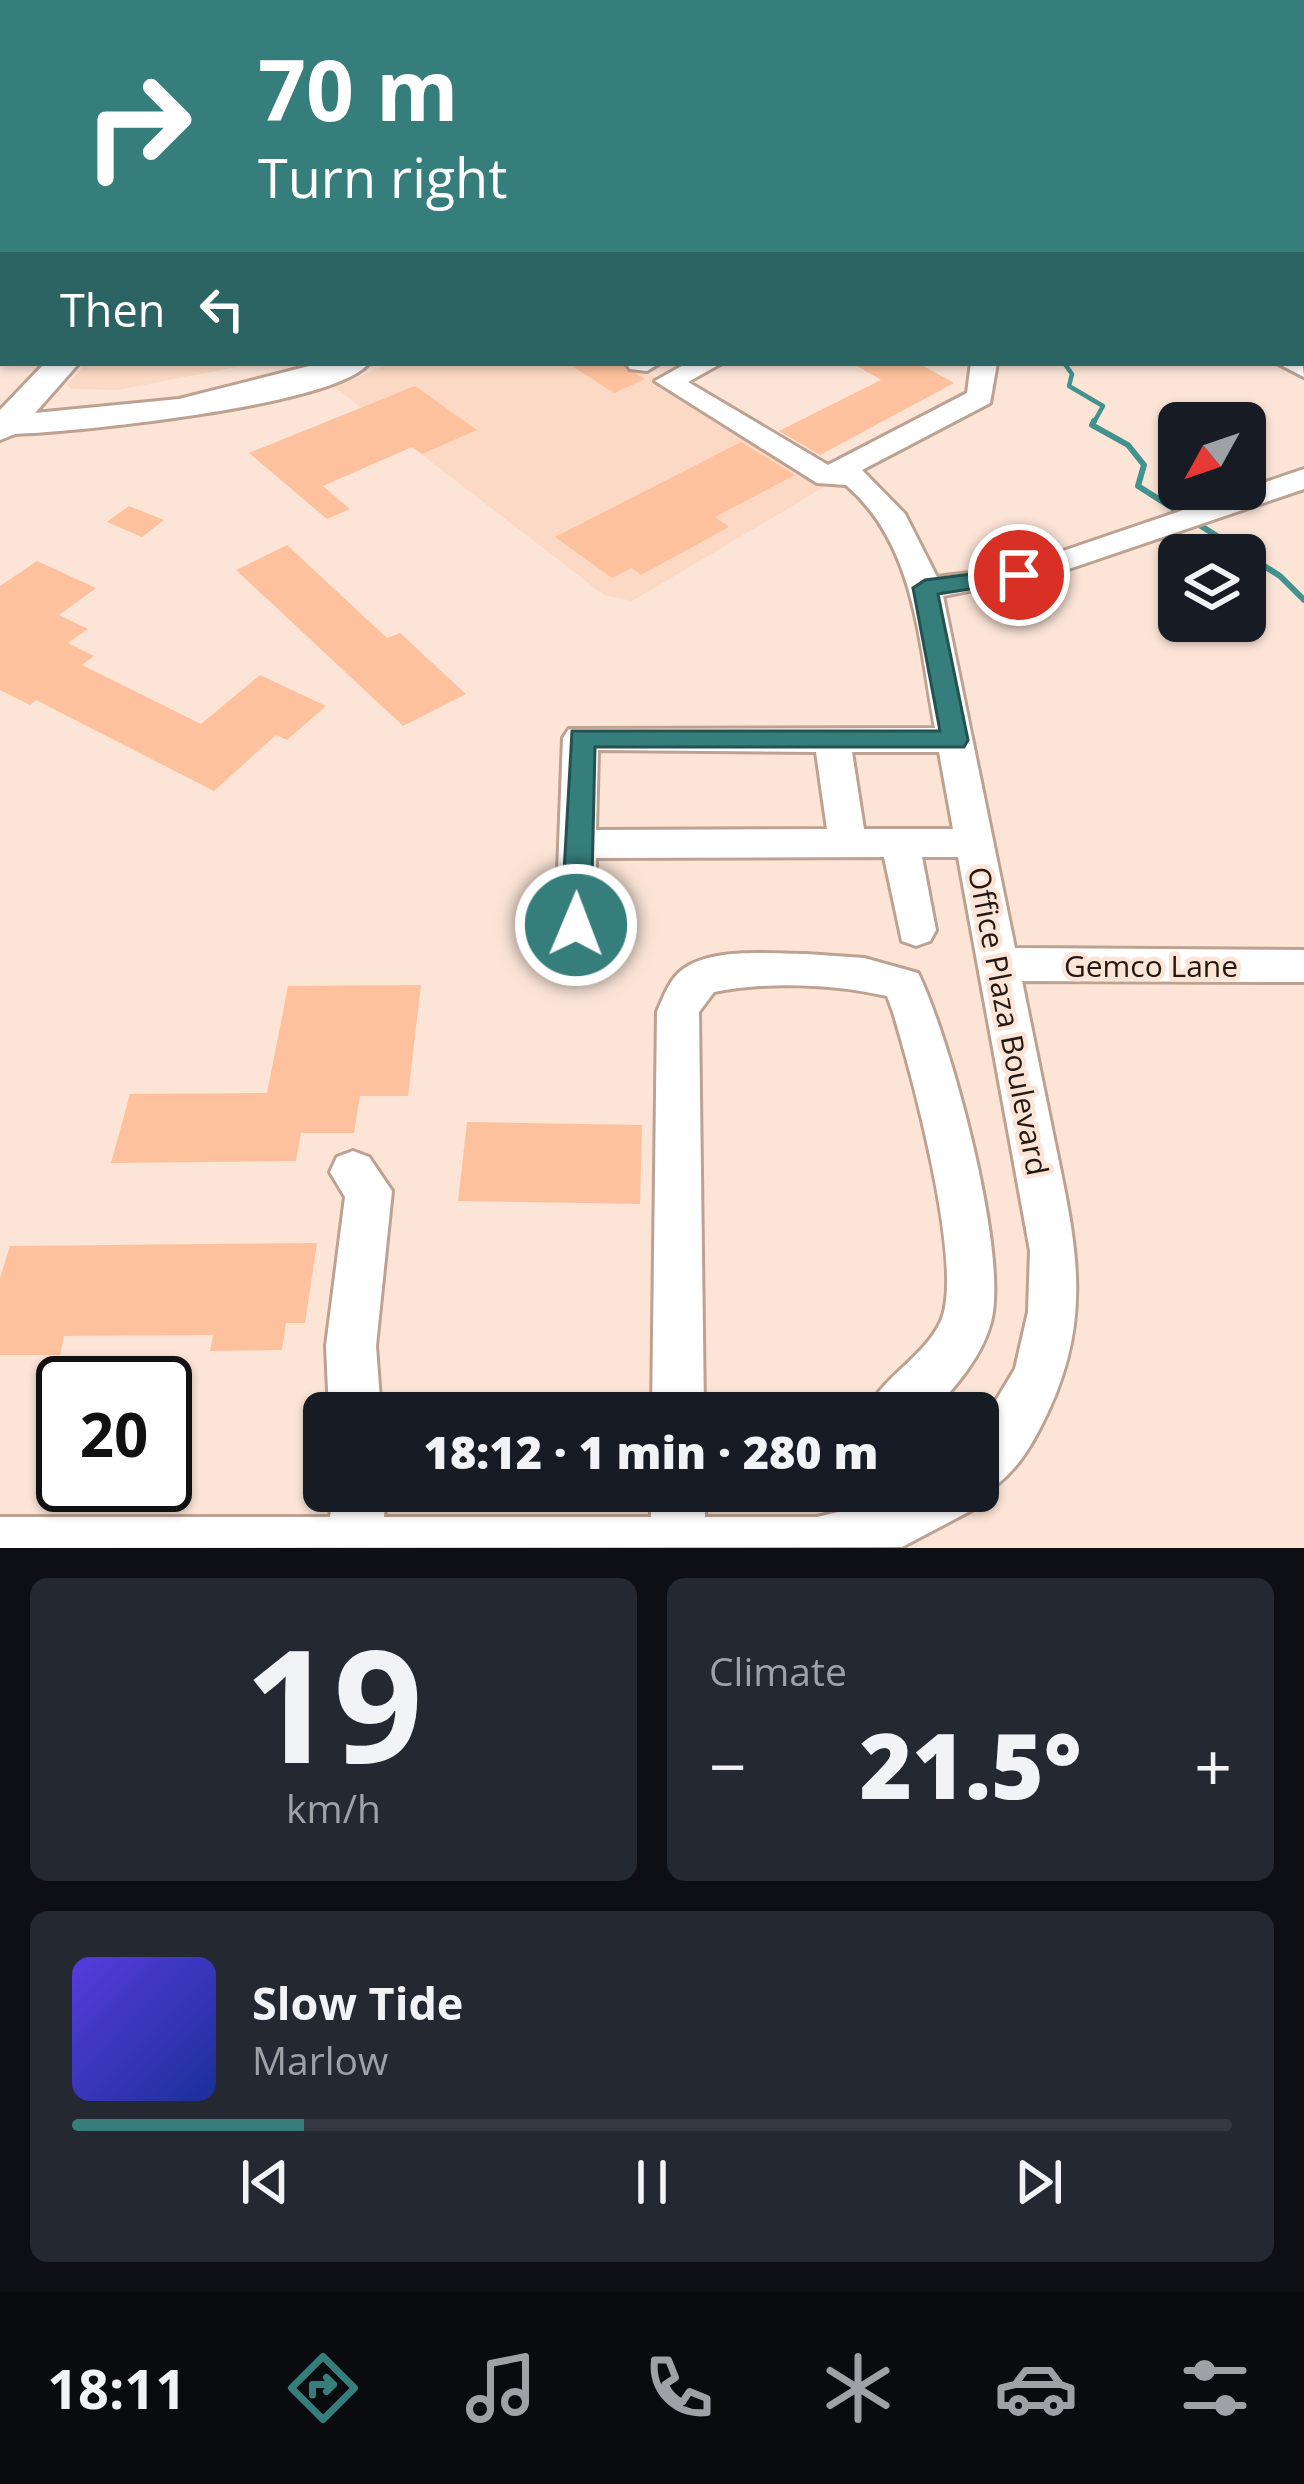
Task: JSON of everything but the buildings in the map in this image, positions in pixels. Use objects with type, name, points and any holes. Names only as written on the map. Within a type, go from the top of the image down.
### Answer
[{"type":"main road","points":[[5,412],[24,366]]},
{"type":"main road","points":[[5,412],[59,366]]},
{"type":"main road","points":[[5,412],[154,392],[274,366]]},
{"type":"main road","points":[[5,412],[189,407],[343,366]]},
{"type":"street","points":[[702,366],[668,381],[827,477],[980,397],[984,366]]},
{"type":"street","points":[[841,470],[854,476],[900,527],[920,572],[1037,571],[1212,514],[1304,478]]},
{"type":"street","name":"Office Plaza Boulevard","points":[[920,572],[1054,1251],[1056,1294],[1048,1352],[1038,1381],[999,1445]]},
{"type":"street","points":[[576,925],[581,738],[955,740]]},
{"type":"street","points":[[832,740],[848,844]]},
{"type":"street","points":[[902,843],[916,930]]},
{"type":"street","points":[[577,844],[975,843]]},
{"type":"street","name":"Gemco Lane","points":[[998,964],[1304,966]]},
{"type":"street","points":[[678,1392],[678,1012],[688,990],[703,978],[777,973],[869,974],[903,985],[915,1008],[942,1111],[968,1263],[966,1324],[915,1392]]},
{"type":"street","points":[[353,1172],[369,1191],[351,1346],[354,1392]]},
{"type":"street","points":[[354,1544],[358,1512]]},
{"type":"street","points":[[678,1512],[678,1545]]},
{"type":"street","points":[[0,1544],[817,1544],[891,1538],[925,1512]]},
{"type":"shaded area","points":[[83,366],[241,366],[118,390],[67,385]]},
{"type":"shaded area","points":[[384,366],[637,366],[826,486],[632,601],[604,595],[334,387]]},
{"type":"waterway","points":[[1066,366],[1072,374],[1069,386],[1103,406],[1093,424]]},
{"type":"waterway","points":[[1094,421],[1092,425],[1128,445],[1144,465],[1138,486],[1280,576],[1304,600]]},
{"type":"route","points":[[576,925],[581,738],[955,740],[925,588],[1019,575]]}]
